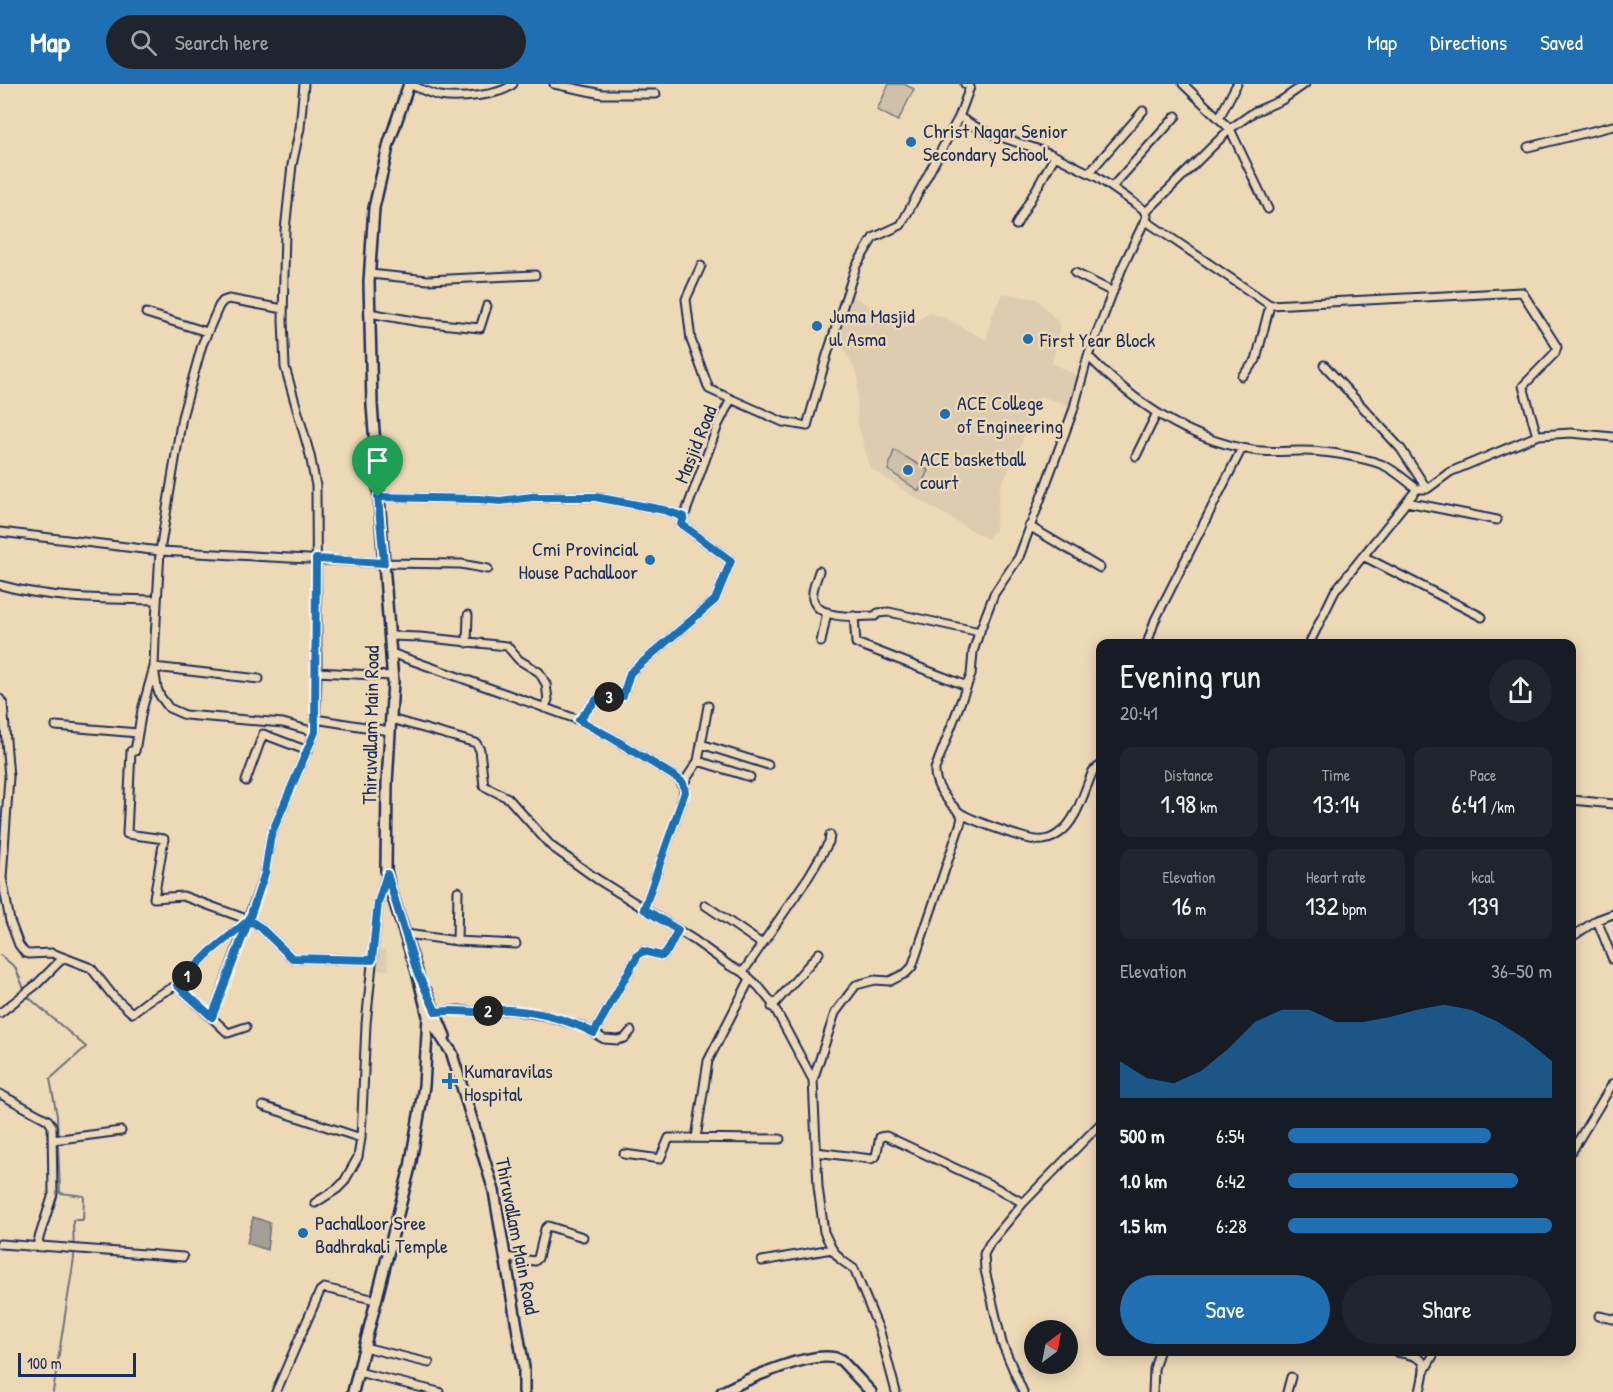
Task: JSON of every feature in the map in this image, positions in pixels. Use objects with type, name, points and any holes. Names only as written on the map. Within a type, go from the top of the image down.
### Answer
[{"type":"main road","name":"Thiruvallam Main Road","points":[[409,84],[389,143],[374,208],[370,274],[369,354],[392,676],[387,783],[387,874],[432,1014],[453,1055],[494,1191],[524,1368],[524,1392]]},
{"type":"main road","points":[[353,1392],[410,1167],[424,1086],[432,1014]]},
{"type":"main road","points":[[722,1392],[741,1382],[804,1359],[834,1356],[841,1360],[871,1392]]},
{"type":"street","points":[[212,1017],[265,873],[271,835],[315,732],[316,486],[310,455],[285,367],[283,309],[286,219],[292,165],[300,128],[304,84]]},
{"type":"street","points":[[409,84],[441,96],[486,96],[508,89],[513,84]]},
{"type":"street","points":[[554,84],[602,94],[656,94]]},
{"type":"street","points":[[1183,84],[1230,129],[1268,209]]},
{"type":"street","points":[[1219,118],[1237,84]]},
{"type":"street","points":[[1096,769],[1068,825],[1055,836],[1044,840],[1025,838],[960,813],[944,795],[934,775],[971,675],[973,652],[994,594],[1018,557],[1073,411],[1089,356],[1122,268],[1146,221],[1146,212],[1230,129],[1254,112],[1282,100],[1305,84]]},
{"type":"street","points":[[970,85],[959,117],[983,131],[1055,156],[1089,173],[1146,212]]},
{"type":"street","points":[[1089,173],[1143,111]]},
{"type":"street","points":[[1112,187],[1176,116]]},
{"type":"street","name":"Masjid Road","points":[[684,517],[718,425],[731,399],[783,422],[807,426],[856,266],[873,238],[901,225],[959,117]]},
{"type":"street","points":[[1528,147],[1613,126]]},
{"type":"street","points":[[1016,225],[1055,156]]},
{"type":"street","points":[[1146,221],[1270,305],[1522,292],[1557,348],[1523,384],[1537,436]]},
{"type":"street","points":[[701,266],[686,299],[691,340],[709,389],[731,399]]},
{"type":"street","points":[[1075,273],[1113,292]]},
{"type":"street","points":[[370,274],[428,280],[536,275]]},
{"type":"street","points":[[283,309],[229,299],[223,301],[219,306],[207,332],[182,417],[160,551],[156,600],[155,681],[160,696],[169,708],[176,712],[200,717],[283,723],[315,732]]},
{"type":"street","points":[[1242,376],[1256,360],[1270,305]]},
{"type":"street","points":[[369,313],[420,322],[480,328],[487,306]]},
{"type":"street","points":[[146,313],[207,332]]},
{"type":"street","points":[[1089,356],[1111,379],[1139,402],[1198,436],[1266,452],[1320,452],[1378,464],[1390,469],[1417,489],[1427,489],[1450,472],[1537,436],[1571,433],[1613,437]]},
{"type":"street","points":[[1324,365],[1401,449],[1427,489]]},
{"type":"street","points":[[1136,456],[1157,412]]},
{"type":"street","points":[[1527,439],[1534,426]]},
{"type":"street","points":[[1149,639],[1155,620],[1242,448]]},
{"type":"street","points":[[1311,639],[1335,591],[1417,489]]},
{"type":"street","points":[[378,497],[500,501],[532,497],[595,497],[664,510],[684,517],[681,524],[731,561],[715,600],[630,673],[623,696],[597,699],[579,720]]},
{"type":"street","points":[[1407,502],[1497,520]]},
{"type":"street","points":[[1029,526],[1100,568]]},
{"type":"street","points":[[0,532],[160,551],[384,563],[461,564],[488,568]]},
{"type":"street","points":[[1363,556],[1482,617]]},
{"type":"street","points":[[819,571],[813,597],[819,608],[827,612],[841,616],[874,616],[878,613],[889,612],[980,632]]},
{"type":"street","points":[[0,585],[24,592],[61,596],[156,600]]},
{"type":"street","points":[[821,642],[827,612]]},
{"type":"street","points":[[467,643],[468,615]]},
{"type":"street","points":[[854,616],[856,643],[967,686]]},
{"type":"street","points":[[389,636],[420,636],[507,646],[519,660],[539,672],[546,684],[548,700],[544,708]]},
{"type":"street","points":[[391,653],[579,720],[683,783],[685,792],[654,874],[644,909]]},
{"type":"street","points":[[154,667],[260,679]]},
{"type":"street","points":[[154,667],[142,710],[135,751],[131,751],[127,834],[164,839],[154,898],[183,896],[249,920],[260,927],[292,958],[372,960]]},
{"type":"street","points":[[317,672],[392,676]]},
{"type":"street","points":[[0,699],[3,704],[9,777],[2,878],[10,921],[19,945],[25,953],[52,953],[91,968],[113,996],[132,1013],[149,1000],[177,985],[210,952],[249,920]]},
{"type":"street","points":[[683,783],[698,761],[708,706]]},
{"type":"street","points":[[315,719],[390,731]]},
{"type":"street","points":[[391,719],[476,743],[480,750],[484,786],[509,799],[551,846],[597,879],[730,966],[743,972],[765,994],[813,1080]]},
{"type":"street","points":[[56,726],[138,733]]},
{"type":"street","points":[[246,781],[263,734],[308,751]]},
{"type":"street","points":[[701,744],[768,765]]},
{"type":"street","points":[[698,761],[750,777]]},
{"type":"street","points":[[1576,800],[1613,804]]},
{"type":"street","points":[[896,1392],[880,1332],[854,1269],[841,1260],[832,1249],[824,1232],[816,1152],[813,1080],[835,1013],[856,985],[875,980],[890,981],[906,973],[912,967],[960,825],[960,813]]},
{"type":"street","points":[[743,972],[809,876],[830,842],[830,835]]},
{"type":"street","points":[[315,1203],[344,1182],[358,1157],[372,960],[378,903],[387,874]]},
{"type":"street","points":[[457,941],[458,891]]},
{"type":"street","points":[[705,905],[762,944]]},
{"type":"street","points":[[1576,934],[1597,920],[1613,914]]},
{"type":"street","points":[[1597,920],[1613,960]]},
{"type":"street","points":[[594,1033],[638,955],[643,951],[662,956],[668,950],[678,930]]},
{"type":"street","points":[[406,934],[457,941],[516,944]]},
{"type":"street","points":[[772,1007],[819,953]]},
{"type":"street","points":[[0,1013],[36,984],[63,958]]},
{"type":"street","points":[[696,1138],[708,1061],[750,979]]},
{"type":"street","points":[[177,985],[228,1033],[246,1027]]},
{"type":"street","points":[[432,1014],[459,1010],[473,1012],[511,1010],[547,1016],[580,1026],[604,1040],[625,1038],[631,1030]]},
{"type":"street","points":[[1576,1144],[1613,1083]]},
{"type":"street","points":[[0,1094],[49,1121],[52,1130],[53,1194],[38,1240],[43,1247]]},
{"type":"street","points":[[263,1106],[361,1138]]},
{"type":"street","points":[[52,1140],[121,1131]]},
{"type":"street","points":[[1023,1392],[1002,1343],[984,1254],[990,1243],[1023,1203],[1096,1134]]},
{"type":"street","points":[[816,1152],[871,1159],[876,1156],[880,1137],[886,1136],[991,1185],[1023,1203]]},
{"type":"street","points":[[624,1154],[660,1159],[669,1138],[780,1139]]},
{"type":"street","points":[[506,1257],[536,1261],[545,1229],[548,1226],[583,1237]]},
{"type":"street","points":[[0,1244],[183,1257]]},
{"type":"street","points":[[762,1261],[832,1249]]},
{"type":"street","points":[[276,1392],[320,1291],[328,1287],[376,1300]]},
{"type":"street","points":[[1599,1316],[1613,1319]]},
{"type":"street","points":[[364,1347],[429,1362]]},
{"type":"street","points":[[1152,1392],[1158,1356]]},
{"type":"street","points":[[1415,1356],[1423,1361],[1425,1370]]},
{"type":"street","points":[[1420,1392],[1425,1370],[1433,1356]]},
{"type":"street","points":[[358,1372],[439,1392]]},
{"type":"street","points":[[1287,1392],[1292,1377]]},
{"type":"shaded area","points":[[889,84],[904,84],[914,89],[898,121],[877,110]]},
{"type":"shaded area","name":"ACE College of Engineering","points":[[1003,293],[1037,299],[1061,325],[1052,363],[1079,377],[1070,406],[1040,396],[1019,450],[1000,487],[995,530],[987,539],[870,468],[857,421],[858,376],[839,340],[853,296],[906,328],[929,313],[946,318],[986,340],[992,315]]},
{"type":"shaded area","name":"ACE basketball court","points":[[894,450],[928,470],[919,491],[888,470]]},
{"type":"shaded area","points":[[375,950],[386,950],[389,970],[376,970]]},
{"type":"shaded area","points":[[253,1217],[270,1223],[267,1250],[247,1243]]},
{"type":"waterway","points":[[0,955],[15,967],[25,991]]},
{"type":"waterway","points":[[27,996],[86,1047],[50,1079],[57,1116],[60,1193],[84,1196],[83,1220],[73,1220],[74,1258],[53,1392]]},
{"type":"place","name":"Christ Nagar Senior Secondary School","points":[[911,142]]},
{"type":"place","name":"Juma Masjid ul Asma","points":[[817,326]]},
{"type":"place","name":"First Year Block","points":[[1028,339]]},
{"type":"place","name":"ACE College of Engineering","points":[[945,414]]},
{"type":"place","name":"ACE basketball court","points":[[908,470]]},
{"type":"place","name":"Cmi Provincial House Pachalloor","points":[[650,560]]},
{"type":"place","name":"Kumaravilas Hospital","points":[[450,1081]]},
{"type":"place","name":"Pachalloor Sree Badhrakali Temple","points":[[303,1233]]},
{"type":"route","points":[[378,497],[384,563],[316,559],[315,732],[271,835],[265,873],[249,920],[210,952],[177,985],[212,1017],[249,920],[260,927],[292,958],[372,960],[378,903],[387,874],[417,972],[436,1012],[511,1010],[547,1016],[580,1026],[594,1033],[640,952],[662,956],[668,950],[678,930],[644,909],[654,874],[685,792],[683,783],[677,778],[579,720],[597,699],[623,696],[630,673],[715,600],[731,561],[681,524],[684,517],[664,510],[595,497],[532,497],[505,501],[378,497]]}]
